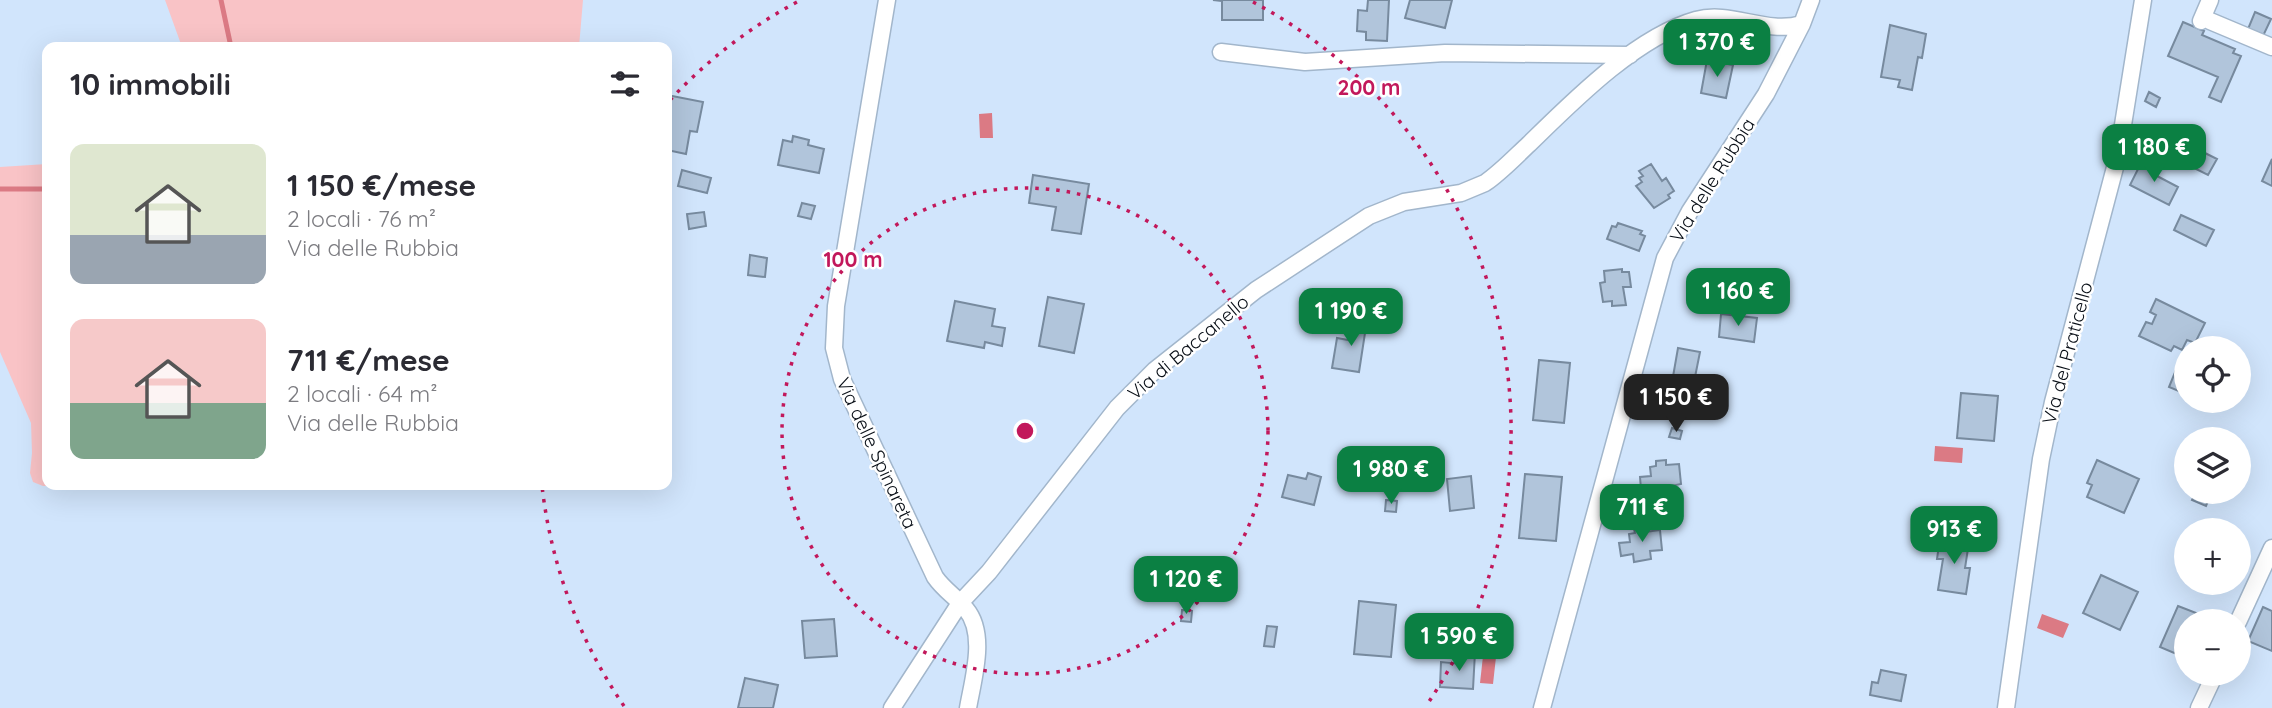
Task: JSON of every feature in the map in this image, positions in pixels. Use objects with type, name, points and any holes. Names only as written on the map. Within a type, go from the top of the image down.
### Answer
[{"type":"street","name":"Via delle Spinareta","points":[[887,0],[836,306],[834,348],[842,379],[935,577],[945,591],[960,603]]},
{"type":"street","points":[[1802,24],[1811,0]]},
{"type":"street","name":"Via del Praticello","points":[[2006,708],[2041,459],[2053,402],[2118,156],[2143,0]]},
{"type":"street","points":[[2210,0],[2206,21],[2272,47]]},
{"type":"street","name":"Via di Baccanello","points":[[892,708],[960,603],[989,572],[1126,398],[1199,333],[1275,277],[1378,212],[1405,202],[1467,192],[1485,183],[1566,109],[1630,55],[1658,36],[1701,19],[1727,19],[1777,28],[1802,24]]},
{"type":"street","name":"Via delle Rubbia","points":[[1542,708],[1665,258],[1690,211],[1766,94],[1802,24]]},
{"type":"street","points":[[1221,52],[1305,62],[1446,53],[1630,55]]},
{"type":"street","points":[[2244,609],[2272,548]]},
{"type":"street","points":[[960,603],[970,614],[976,641],[968,708]]},
{"type":"street","points":[[2199,708],[2209,686]]},
{"type":"shaded area","points":[[165,0],[583,0],[579,42],[180,42]]},
{"type":"shaded area","points":[[992,113],[993,138],[980,138],[979,114]]},
{"type":"shaded area","points":[[42,164],[42,486],[33,482],[30,473],[31,423],[0,352],[0,167]]},
{"type":"shaded area","points":[[1935,446],[1963,448],[1962,463],[1934,461]]},
{"type":"shaded area","points":[[2042,614],[2069,624],[2063,638],[2037,628]]},
{"type":"shaded area","points":[[1483,656],[1496,657],[1493,684],[1480,683]]},
{"type":"building","points":[[1213,0],[1263,0],[1263,20],[1222,20],[1222,1]]},
{"type":"building","points":[[1368,0],[1389,0],[1387,41],[1366,40],[1366,32],[1357,31],[1358,10],[1367,11]]},
{"type":"building","points":[[1410,0],[1452,0],[1445,28],[1405,18]]},
{"type":"building","points":[[2255,12],[2271,19],[2263,36],[2248,29]]},
{"type":"building","points":[[2183,22],[2204,31],[2202,35],[2235,49],[2233,53],[2241,56],[2221,102],[2209,97],[2218,77],[2168,56]]},
{"type":"building","points":[[1890,25],[1926,34],[1922,58],[1918,57],[1912,90],[1898,87],[1900,80],[1881,77]]},
{"type":"building","points":[[1707,60],[1733,65],[1726,98],[1701,93]]},
{"type":"building","points":[[2149,92],[2160,98],[2156,107],[2145,101]]},
{"type":"building","points":[[672,96],[703,102],[697,132],[690,131],[686,154],[672,151]]},
{"type":"building","points":[[793,136],[809,140],[808,145],[824,149],[819,173],[778,165],[783,140],[792,142]]},
{"type":"building","points":[[2175,138],[2217,159],[2208,175],[2166,154]]},
{"type":"building","points":[[2272,159],[2272,186],[2262,181]]},
{"type":"building","points":[[2141,163],[2159,172],[2157,176],[2178,187],[2169,205],[2130,185]]},
{"type":"building","points":[[1651,164],[1662,181],[1666,178],[1674,191],[1668,195],[1670,198],[1654,208],[1636,186],[1642,182],[1639,178],[1643,176],[1639,171]]},
{"type":"building","points":[[682,170],[711,178],[707,193],[678,186]]},
{"type":"building","points":[[1033,175],[1089,184],[1081,234],[1052,230],[1056,207],[1029,203]]},
{"type":"building","points":[[802,203],[815,206],[811,219],[798,216]]},
{"type":"building","points":[[704,212],[706,226],[689,229],[687,214]]},
{"type":"building","points":[[2181,215],[2214,230],[2206,246],[2174,230]]},
{"type":"building","points":[[1618,223],[1642,231],[1640,234],[1645,236],[1639,251],[1607,239],[1612,226],[1616,227]]},
{"type":"building","points":[[750,255],[767,258],[765,277],[748,275]]},
{"type":"building","points":[[1622,269],[1622,272],[1629,272],[1631,287],[1623,287],[1626,305],[1612,306],[1612,301],[1603,302],[1600,283],[1605,282],[1604,271]]},
{"type":"building","points":[[1048,297],[1084,304],[1074,353],[1039,346]]},
{"type":"building","points":[[2156,299],[2205,323],[2198,336],[2174,336],[2171,351],[2139,336],[2146,322],[2152,324],[2156,315],[2150,312]]},
{"type":"building","points":[[955,301],[995,309],[992,326],[1005,328],[1002,346],[985,342],[984,348],[947,341]]},
{"type":"building","points":[[1721,314],[1757,318],[1754,342],[1719,337]]},
{"type":"building","points":[[1352,318],[1367,320],[1359,372],[1332,368],[1337,338],[1348,340]]},
{"type":"building","points":[[1678,348],[1700,352],[1692,392],[1671,388]]},
{"type":"building","points":[[1539,360],[1570,363],[1564,423],[1533,420]]},
{"type":"building","points":[[2174,375],[2174,389],[2169,387]]},
{"type":"building","points":[[1961,393],[1998,396],[1994,441],[1957,438]]},
{"type":"building","points":[[1672,428],[1682,431],[1680,439],[1669,437]]},
{"type":"building","points":[[1666,460],[1666,465],[1679,464],[1681,484],[1671,486],[1672,493],[1656,495],[1655,487],[1641,489],[1640,477],[1651,476],[1650,467],[1656,466],[1656,461]]},
{"type":"building","points":[[2097,460],[2139,479],[2124,513],[2087,497],[2092,485],[2087,483]]},
{"type":"building","points":[[1308,473],[1321,477],[1314,505],[1282,497],[1288,475],[1306,479]]},
{"type":"building","points":[[1525,474],[1562,477],[1556,541],[1519,538]]},
{"type":"building","points":[[1471,476],[1474,508],[1450,511],[1447,479]]},
{"type":"building","points":[[1386,500],[1397,501],[1396,512],[1385,511]]},
{"type":"building","points":[[1644,527],[1644,532],[1660,530],[1662,550],[1650,551],[1651,559],[1634,562],[1633,554],[1621,556],[1619,543],[1630,542],[1629,534],[1635,533],[1634,529]]},
{"type":"building","points":[[1940,538],[1969,542],[1965,568],[1970,568],[1966,594],[1938,590],[1943,559],[1937,559]]},
{"type":"building","points":[[2101,575],[2138,592],[2120,630],[2083,613]]},
{"type":"building","points":[[1359,601],[1396,605],[1391,657],[1354,654]]},
{"type":"building","points":[[2263,607],[2272,611],[2272,651],[2251,642],[2251,634]]},
{"type":"building","points":[[1182,610],[1192,611],[1191,622],[1181,621]]},
{"type":"building","points":[[2174,615],[2174,653],[2160,647]]},
{"type":"building","points":[[834,619],[837,656],[805,658],[802,621]]},
{"type":"building","points":[[1267,626],[1277,627],[1274,647],[1264,646]]},
{"type":"building","points":[[1463,651],[1475,652],[1473,689],[1440,687],[1441,662],[1462,664]]},
{"type":"building","points":[[1881,670],[1906,675],[1901,701],[1870,695],[1872,682],[1878,683]]},
{"type":"building","points":[[745,678],[778,685],[773,708],[738,708]]},
{"type":"waterway","points":[[221,0],[230,42]]},
{"type":"waterway","points":[[0,189],[42,189]]}]
